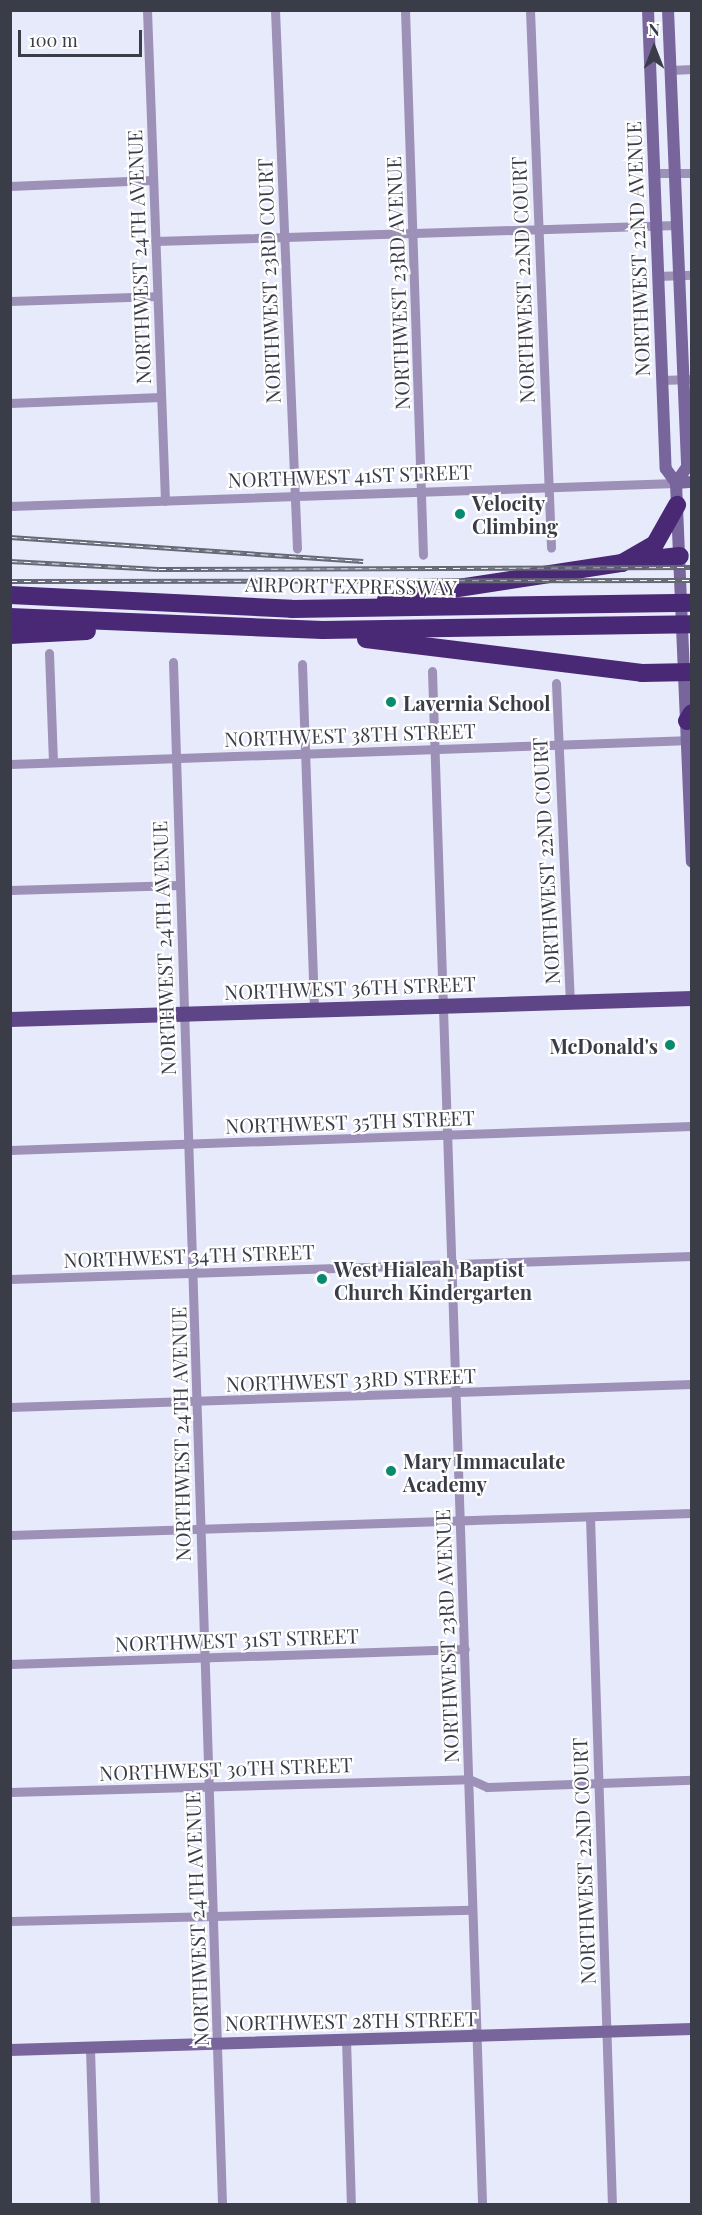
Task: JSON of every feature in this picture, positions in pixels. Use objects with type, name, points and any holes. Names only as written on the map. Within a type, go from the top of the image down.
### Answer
[{"type":"highway","points":[[622,563],[655,544],[677,505]]},
{"type":"highway","points":[[292,609],[426,595],[622,563],[680,556]]},
{"type":"highway","name":"AIRPORT EXPRESSWAY","points":[[10,595],[292,609],[692,603]]},
{"type":"highway","points":[[10,617],[153,625],[323,630],[692,624]]},
{"type":"highway","points":[[10,635],[153,625]]},
{"type":"highway","points":[[323,630],[579,666],[688,672]]},
{"type":"main road","name":"NORTHWEST 22ND AVENUE","points":[[648,10],[661,380],[666,470],[676,483],[688,672],[692,861]]},
{"type":"main road","name":"NORTHWEST 22ND AVENUE","points":[[668,10],[677,225],[685,275],[687,380],[687,467],[676,483]]},
{"type":"main road","name":"NORTHWEST 41ST STREET","points":[[676,483],[692,482]]},
{"type":"main road","name":"NORTHWEST 36TH STREET","points":[[10,1019],[692,998]]},
{"type":"main road","name":"NORTHWEST 28TH STREET","points":[[10,2050],[692,2029]]},
{"type":"street","name":"NORTHWEST 24TH AVENUE","points":[[147,10],[165,501]]},
{"type":"street","name":"NORTHWEST 23RD COURT","points":[[275,10],[297,549]]},
{"type":"street","name":"NORTHWEST 23RD AVENUE","points":[[405,10],[423,555]]},
{"type":"street","name":"NORTHWEST 22ND COURT","points":[[530,10],[551,548]]},
{"type":"street","points":[[671,70],[692,69]]},
{"type":"street","points":[[654,173],[692,172]]},
{"type":"street","points":[[10,186],[152,180]]},
{"type":"street","points":[[155,241],[414,236],[677,225]]},
{"type":"street","points":[[658,276],[685,275]]},
{"type":"street","points":[[10,301],[157,296]]},
{"type":"street","points":[[661,380],[687,380]]},
{"type":"street","points":[[10,403],[161,397]]},
{"type":"street","name":"NORTHWEST 41ST STREET","points":[[10,506],[676,483]]},
{"type":"street","points":[[49,653],[53,762]]},
{"type":"street","name":"NORTHWEST 24TH AVENUE","points":[[173,662],[174,759],[194,1272],[199,1530],[215,1916],[222,2205]]},
{"type":"street","points":[[302,664],[314,1009]]},
{"type":"street","name":"NORTHWEST 23RD AVENUE","points":[[432,671],[440,1005],[465,1649],[471,1910],[482,2205]]},
{"type":"street","name":"NORTHWEST 22ND COURT","points":[[556,683],[570,1002]]},
{"type":"street","name":"NORTHWEST 38TH STREET","points":[[10,764],[689,740]]},
{"type":"street","points":[[10,890],[179,885]]},
{"type":"street","name":"NORTHWEST 35TH STREET","points":[[10,1150],[692,1126]]},
{"type":"street","name":"NORTHWEST 34TH STREET","points":[[10,1279],[692,1256]]},
{"type":"street","name":"NORTHWEST 33RD STREET","points":[[10,1407],[454,1394],[692,1384]]},
{"type":"street","points":[[10,1535],[692,1513]]},
{"type":"street","name":"NORTHWEST 22ND COURT","points":[[590,1516],[612,2205]]},
{"type":"street","name":"NORTHWEST 31ST STREET","points":[[10,1664],[465,1649]]},
{"type":"street","name":"NORTHWEST 30TH STREET","points":[[10,1792],[469,1779],[487,1787],[692,1780]]},
{"type":"street","points":[[10,1921],[471,1910]]},
{"type":"street","points":[[346,2039],[351,2205]]},
{"type":"street","points":[[90,2049],[95,2205]]},
{"type":"railway","points":[[10,537],[363,561]]},
{"type":"railway","points":[[10,561],[159,569],[692,567]]},
{"type":"railway","points":[[10,581],[692,580]]},
{"type":"place","name":"Velocity Climbing","points":[[460,514]]},
{"type":"place","name":"Lavernia School","points":[[391,702]]},
{"type":"place","name":"McDonald's","points":[[670,1045]]},
{"type":"place","name":"West Hialeah Baptist Church Kindergarten","points":[[322,1279]]},
{"type":"place","name":"Mary Immaculate Academy","points":[[391,1471]]}]
